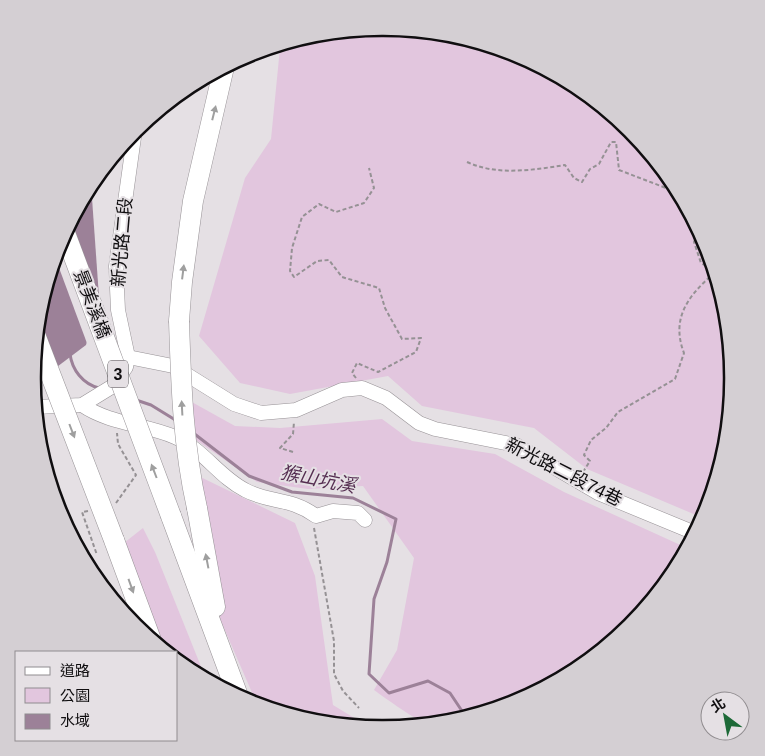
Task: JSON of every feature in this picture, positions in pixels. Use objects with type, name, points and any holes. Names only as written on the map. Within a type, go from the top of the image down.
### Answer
[{"type":"highway","points":[[222,76],[193,201],[182,282],[179,321],[183,416],[187,455],[225,660]]},
{"type":"highway","name":"景美溪橋","points":[[69,243],[225,660]]},
{"type":"highway","points":[[42,352],[145,624]]},
{"type":"highway","name":"3","points":[[225,660],[235,687]]},
{"type":"street","name":"新光路二段","points":[[127,362],[118,310],[116,266],[133,145]]},
{"type":"street","points":[[42,406],[88,402],[113,386],[127,362],[172,366],[234,404],[249,411],[279,413],[296,410],[342,390],[362,388]]},
{"type":"street","name":"新光路二段74巷","points":[[362,388],[386,398],[419,423],[435,429],[516,444],[563,474],[578,480],[598,493],[689,529]]},
{"type":"street","points":[[88,402],[95,414],[178,438],[203,454],[234,484],[246,491],[302,506],[316,516],[333,511],[358,513],[365,520]]},
{"type":"path","points":[[467,162],[481,168],[531,171],[565,166],[574,178],[582,182],[590,169],[600,164],[612,142],[616,142],[619,170],[667,189]]},
{"type":"path","points":[[362,388],[352,373],[358,362],[378,372],[416,352],[421,338],[402,339],[385,308],[379,288],[342,277],[329,260],[316,261],[294,277],[290,271],[292,248],[302,217],[319,204],[336,212],[364,203],[374,188],[369,168]]},
{"type":"path","points":[[695,240],[700,262],[705,265]]},
{"type":"path","points":[[578,480],[590,461],[584,455],[591,440],[606,428],[618,412],[674,379],[684,353],[679,338],[680,319],[698,287],[709,277]]},
{"type":"path","points":[[293,452],[280,448],[293,434],[296,410]]},
{"type":"path","points":[[316,516],[313,527],[334,641],[334,674],[343,691],[359,708]]},
{"type":"green space","points":[[382,36],[427,39],[492,54],[534,71],[572,94],[608,121],[654,170],[678,207],[698,247],[718,311],[724,356],[724,400],[713,466],[695,515],[587,469],[534,428],[422,406],[388,376],[290,394],[240,383],[199,336],[245,178],[271,139],[280,52],[316,43],[360,37]]},
{"type":"green space","points":[[181,396],[235,426],[280,428],[382,419],[412,441],[495,454],[564,492],[680,545],[654,586],[624,620],[591,649],[572,662],[534,685],[492,702],[449,713],[415,718],[374,690],[397,650],[414,558],[363,486],[308,489],[257,482],[180,429]]},
{"type":"green space","points":[[184,469],[295,523],[315,576],[333,705],[355,719],[294,708],[253,694],[220,619],[195,507]]},
{"type":"green space","points":[[143,528],[155,552],[201,667],[159,637],[124,543]]},
{"type":"water","points":[[92,198],[99,297],[86,345],[41,379],[41,356],[52,290],[67,247]]},
{"type":"pier","points":[[65,253],[99,306],[88,346],[59,268]]},
{"type":"waterway","name":"猴山坑溪","points":[[70,354],[73,366],[79,376],[99,388]]},
{"type":"waterway","name":"猴山坑溪","points":[[136,400],[151,405],[177,421]]},
{"type":"waterway","name":"猴山坑溪","points":[[192,432],[249,476],[292,492],[353,498],[396,519],[387,562],[374,599],[369,674],[389,693],[428,681],[450,693],[461,710]]}]
